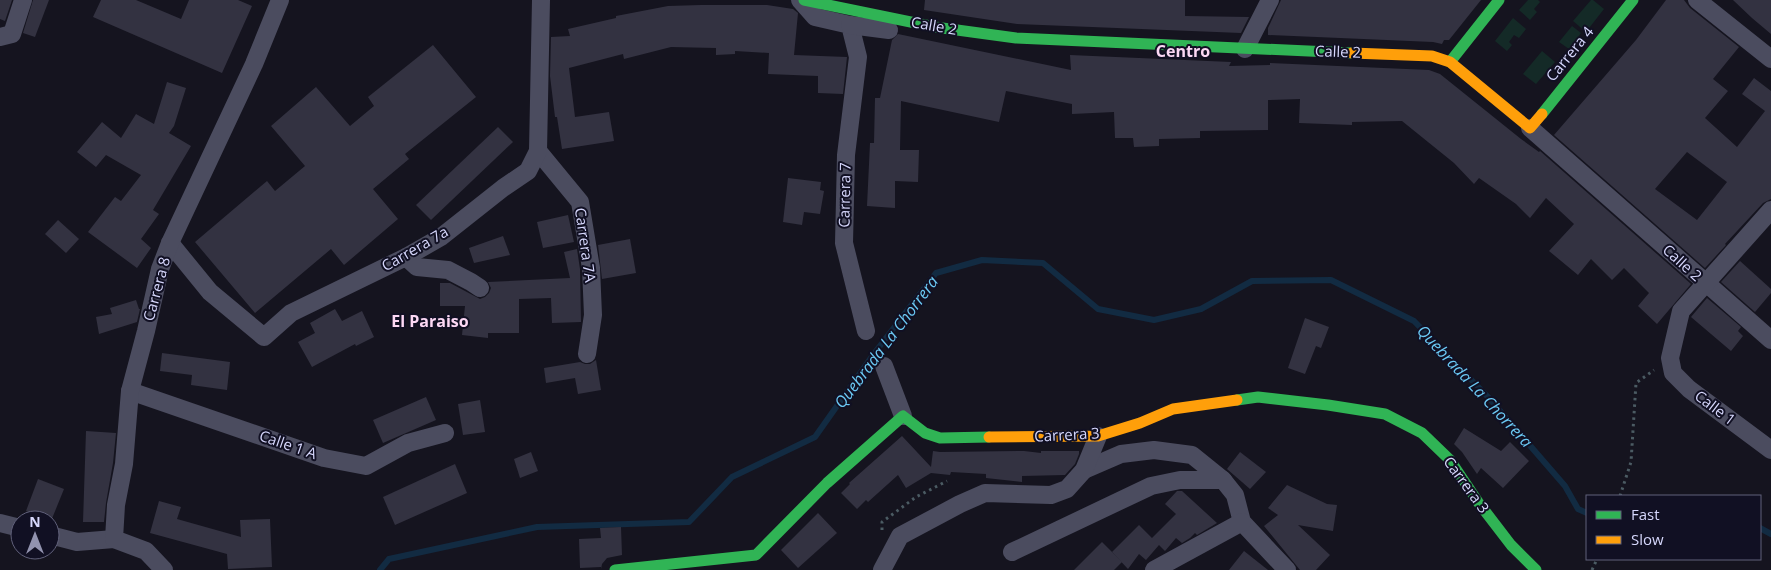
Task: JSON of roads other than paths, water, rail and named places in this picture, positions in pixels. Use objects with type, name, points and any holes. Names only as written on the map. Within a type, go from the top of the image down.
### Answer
[{"type":"street","points":[[0,37],[12,34],[23,0]]},
{"type":"street","name":"Carrera 8","points":[[114,539],[116,505],[124,464],[130,391],[160,269],[170,243],[254,64],[280,0]]},
{"type":"street","name":"Carrera 7a","points":[[170,243],[210,292],[264,337],[291,313],[406,257],[441,237],[503,188],[528,171],[538,151],[541,0]]},
{"type":"street","points":[[800,0],[815,17],[850,25],[889,30]]},
{"type":"street","name":"Calle 2","points":[[804,0],[935,27],[1016,38],[1432,56],[1450,62],[1530,128],[1771,340]]},
{"type":"street","points":[[1245,49],[1270,0]]},
{"type":"street","points":[[1450,62],[1498,0]]},
{"type":"street","name":"Carrera 4","points":[[1530,128],[1633,0]]},
{"type":"street","points":[[1697,0],[1771,59]]},
{"type":"street","name":"Carrera 7","points":[[850,25],[858,58],[846,155],[844,242],[866,331]]},
{"type":"street","name":"Carrera 7A","points":[[538,151],[580,202],[591,268],[593,315],[587,354]]},
{"type":"street","points":[[1704,283],[1771,210]]},
{"type":"street","points":[[406,257],[417,267],[448,270],[480,288]]},
{"type":"street","name":"Calle 1","points":[[1704,283],[1681,312],[1670,358],[1673,373],[1689,389],[1771,450]]},
{"type":"street","points":[[743,570],[827,483],[903,416],[884,366]]},
{"type":"street","name":"Calle 1 A","points":[[130,391],[324,458],[366,466],[408,443],[445,433]]},
{"type":"street","name":"Carrera 3","points":[[903,416],[925,433],[940,438],[1098,436],[1173,409],[1258,397],[1385,414],[1422,433],[1450,460],[1478,502],[1511,545],[1536,570]]},
{"type":"street","points":[[882,570],[900,536],[976,496],[985,493],[1051,495],[1067,490],[1084,470],[1098,436]]},
{"type":"street","points":[[1084,470],[1121,454],[1154,450],[1192,455],[1222,480],[1235,495],[1242,522],[1287,570]]},
{"type":"street","points":[[1012,552],[1152,486],[1180,480],[1222,480]]},
{"type":"street","points":[[1154,570],[1242,522]]},
{"type":"street","points":[[60,538],[77,542],[114,539],[146,551],[164,570]]},
{"type":"street","points":[[615,570],[756,555]]},
{"type":"waterway","name":"Quebrada La Chorrera","points":[[380,570],[389,559],[537,527],[689,522],[732,477],[815,437],[873,355],[936,273],[982,260],[1043,263],[1098,309],[1154,320],[1201,309],[1252,281],[1331,280],[1414,321],[1488,397],[1565,486],[1578,509],[1586,513]]},
{"type":"waterway","name":"Quebrada La Chorrera","points":[[1761,529],[1771,534]]},
{"type":"district","name":"Centro","points":[[1183,51]]},
{"type":"district","name":"El Paraiso","points":[[430,321]]}]
